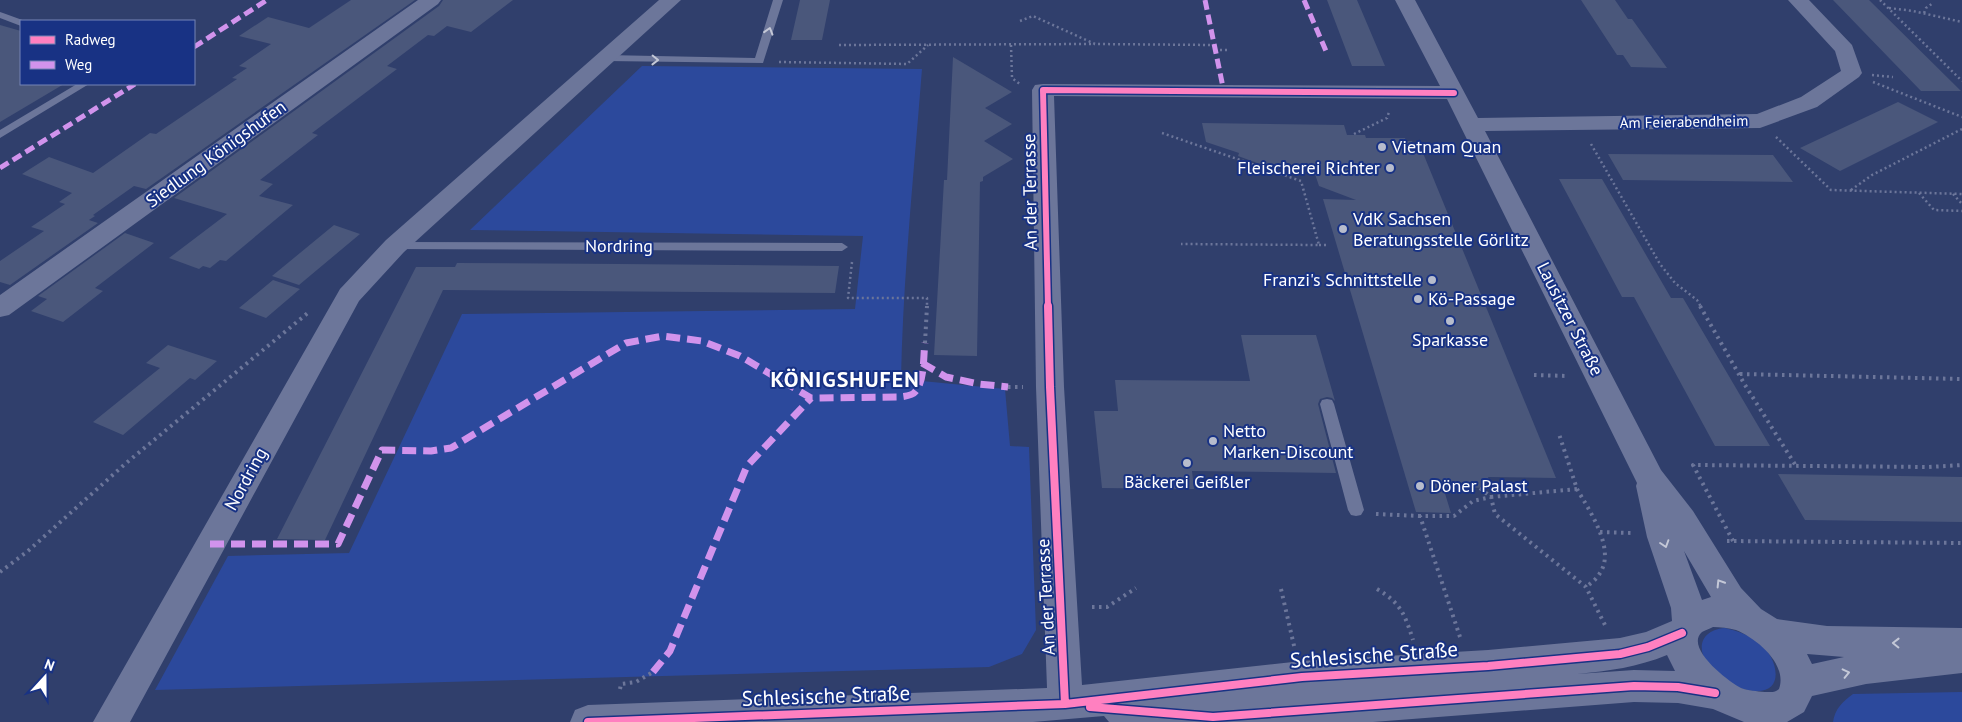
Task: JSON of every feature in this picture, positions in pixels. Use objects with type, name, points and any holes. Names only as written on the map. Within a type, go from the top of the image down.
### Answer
[{"type":"street","name":"Siedlung Königshufen","points":[[0,308],[431,0]]},
{"type":"street","name":"Nordring","points":[[111,722],[349,295],[395,246],[671,0]]},
{"type":"street","name":"Lausitzer Straße","points":[[1405,0],[1471,125],[1650,479],[1682,520],[1729,598],[1760,627]]},
{"type":"street","points":[[1798,0],[1846,50],[1852,73]]},
{"type":"street","name":"Am Feierabendheim","points":[[1471,125],[1760,121],[1809,102],[1852,73]]},
{"type":"street","name":"An der Terrasse","points":[[1065,704],[1050,378],[1043,90],[1454,93]]},
{"type":"street","name":"Lausitzer Straße","points":[[1650,479],[1663,537],[1688,608],[1686,627]]},
{"type":"street","points":[[1962,644],[1827,641],[1760,627],[1722,612],[1698,615],[1686,627],[1682,644],[1692,670],[1735,706],[1765,710],[1777,709],[1793,703],[1866,668],[1962,659]]},
{"type":"street","name":"Schlesische Straße","points":[[588,722],[1065,704],[1302,677],[1620,654],[1648,647],[1686,627]]},
{"type":"street","points":[[1760,627],[1789,654],[1795,666],[1793,703]]},
{"type":"street","name":"Schlesische Straße","points":[[1065,704],[1213,718],[1634,686],[1678,687],[1735,706]]},
{"type":"lane","points":[[606,58],[759,61],[778,0]]},
{"type":"lane","points":[[0,15],[20,23]]},
{"type":"lane","points":[[0,135],[82,85]]},
{"type":"lane","name":"Nordring","points":[[395,246],[842,247]]},
{"type":"lane","points":[[1327,404],[1356,510]]},
{"type":"path","points":[[1880,0],[1962,81]]},
{"type":"path","points":[[1924,13],[1926,8],[1934,3]]},
{"type":"path","points":[[1888,8],[1924,13],[1962,22]]},
{"type":"path","points":[[1020,21],[1034,16],[1095,44]]},
{"type":"path","points":[[839,44],[1214,45]]},
{"type":"path","points":[[759,61],[907,64],[928,45]]},
{"type":"path","points":[[1011,45],[1012,78]]},
{"type":"path","points":[[1215,50],[1227,50]]},
{"type":"path","points":[[1852,73],[1962,117]]},
{"type":"path","points":[[1354,134],[1387,118]]},
{"type":"path","points":[[1760,121],[1831,190],[1962,194]]},
{"type":"path","points":[[1580,124],[1660,264],[1675,284],[1698,300],[1739,374],[1796,466]]},
{"type":"path","points":[[1850,191],[1872,175],[1962,129]]},
{"type":"path","points":[[1162,133],[1301,181],[1319,245]]},
{"type":"path","points":[[1918,192],[1934,210],[1962,211]]},
{"type":"path","points":[[1952,194],[1962,204]]},
{"type":"path","points":[[1181,244],[1326,245]]},
{"type":"path","points":[[842,247],[853,254],[848,298],[927,298],[925,343]]},
{"type":"path","points":[[0,572],[28,551],[126,464],[310,312]]},
{"type":"path","points":[[1739,374],[1962,379]]},
{"type":"path","points":[[1534,375],[1567,376]]},
{"type":"path","points":[[1559,434],[1577,489],[1600,532],[1605,551],[1602,571],[1586,587]]},
{"type":"path","points":[[1962,465],[1929,467],[1693,465],[1733,541],[1962,543]]},
{"type":"path","points":[[1480,488],[1491,497],[1495,514],[1586,587],[1620,654]]},
{"type":"path","points":[[1356,510],[1383,515],[1454,516],[1473,501],[1491,497],[1577,489]]},
{"type":"path","points":[[1420,516],[1463,644]]},
{"type":"path","points":[[1061,607],[1107,607],[1136,588]]},
{"type":"path","points":[[1281,589],[1302,677]]},
{"type":"path","points":[[1377,589],[1390,596],[1404,610],[1422,669]]},
{"type":"shaded area","points":[[642,66],[922,69],[906,263],[901,379],[1005,389],[1010,446],[1029,447],[1036,630],[1022,654],[989,667],[155,690],[228,556],[349,553],[462,314],[855,309],[863,236],[470,230]]},
{"type":"shaded area","points":[[1725,628],[1748,636],[1766,649],[1771,657],[1776,673],[1775,681],[1771,687],[1753,691],[1735,686],[1723,679],[1706,663],[1702,648],[1703,641],[1714,630]]},
{"type":"shaded area","points":[[1962,692],[1962,722],[1833,722],[1835,713],[1840,706],[1853,694]]},
{"type":"building","points":[[351,0],[415,0],[146,189],[134,186],[93,215],[95,216],[89,220],[98,223],[10,285],[0,282],[0,261],[44,231],[31,227],[65,204],[59,202],[72,193],[22,174],[49,157],[93,173],[150,133],[156,134],[237,79],[232,78],[247,68],[239,66],[271,44],[239,36],[268,17],[309,28]]},
{"type":"building","points":[[443,0],[513,0],[471,32],[447,26],[434,36],[428,35],[387,66],[397,69],[312,133],[318,135],[260,180],[273,184],[259,196],[293,205],[226,261],[220,260],[210,268],[203,266],[199,269],[169,258],[227,214],[174,198],[439,6]]},
{"type":"building","points":[[800,0],[830,0],[822,40],[791,40]]},
{"type":"building","points":[[1327,0],[1357,0],[1385,66],[1352,66]]},
{"type":"building","points":[[1581,0],[1615,0],[1628,19],[1632,19],[1667,68],[1631,67],[1623,55],[1617,55]]},
{"type":"building","points":[[1833,0],[1869,0],[1961,91],[1921,91]]},
{"type":"building","points":[[0,25],[20,31],[20,85],[62,85],[0,122]]},
{"type":"building","points":[[953,57],[1012,92],[985,108],[1012,124],[984,141],[1013,159],[983,177],[983,181],[980,182],[977,356],[934,355],[944,180],[947,180]]},
{"type":"building","points":[[1898,102],[1938,122],[1840,171],[1800,148]]},
{"type":"building","name":"Kö-Passage","points":[[1202,123],[1344,125],[1347,135],[1365,135],[1366,138],[1405,138],[1406,141],[1412,141],[1417,152],[1423,153],[1556,478],[1488,477],[1492,488],[1443,487],[1451,513],[1416,512],[1323,199],[1356,200],[1319,186],[1313,168],[1268,167],[1238,156],[1239,153],[1206,142]]},
{"type":"building","points":[[1608,154],[1773,155],[1793,182],[1623,180]]},
{"type":"building","points":[[1559,179],[1602,179],[1671,298],[1683,298],[1770,446],[1715,446],[1634,297],[1622,297]]},
{"type":"building","points":[[334,225],[360,234],[299,285],[272,276]]},
{"type":"building","points":[[125,233],[154,243],[95,288],[103,291],[63,322],[31,311],[47,299],[38,296]]},
{"type":"building","points":[[457,263],[839,266],[835,293],[443,290],[325,540],[277,539],[416,267],[455,267]]},
{"type":"building","points":[[273,280],[300,289],[266,318],[239,308]]},
{"type":"building","name":"Netto Marken-Discount","points":[[1241,335],[1316,335],[1335,401],[1327,397],[1320,399],[1318,404],[1336,473],[1192,471],[1194,489],[1102,488],[1094,411],[1118,411],[1115,380],[1250,381]]},
{"type":"building","points":[[168,345],[217,361],[195,380],[190,378],[123,435],[93,422],[160,368],[146,363]]},
{"type":"building","points":[[1778,474],[1962,477],[1962,522],[1805,520]]},
{"type":"marked path","points":[[195,46],[267,0]]},
{"type":"marked path","points":[[1205,0],[1224,92]]},
{"type":"marked path","points":[[1304,0],[1326,51]]},
{"type":"marked path","points":[[0,168],[133,85]]},
{"type":"marked path","points":[[210,544],[338,544],[382,450],[431,451],[451,448],[626,343],[663,336],[702,341],[740,356],[811,398],[908,396],[915,392],[919,383],[925,343]]},
{"type":"marked path","points":[[922,363],[946,377],[979,384],[1008,387]]},
{"type":"marked path","points":[[653,672],[670,651],[747,466],[811,398]]},
{"type":"cycle path","points":[[1065,704],[1050,387],[1043,90],[1454,93]]},
{"type":"cycle path","points":[[588,722],[1065,704],[1302,677],[1488,666],[1620,654],[1648,647],[1682,633]]},
{"type":"cycle path","points":[[1090,707],[1213,717],[1634,686],[1678,687],[1715,693]]},
{"type":"place","name":"Vietnam Quan","points":[[1382,147]]},
{"type":"place","name":"Fleischerei Richter","points":[[1390,168]]},
{"type":"place","name":"VdK Sachsen Beratungsstelle Görlitz","points":[[1343,229]]},
{"type":"place","name":"Franzi's Schnittstelle","points":[[1432,280]]},
{"type":"place","name":"Kö-Passage","points":[[1418,299]]},
{"type":"place","name":"Sparkasse","points":[[1450,321]]},
{"type":"place","name":"Netto Marken-Discount","points":[[1213,441]]},
{"type":"place","name":"Bäckerei Geißler","points":[[1187,463]]},
{"type":"place","name":"Döner Palast","points":[[1420,486]]},
{"type":"district","name":"KÖNIGSHUFEN","points":[[845,379]]}]
